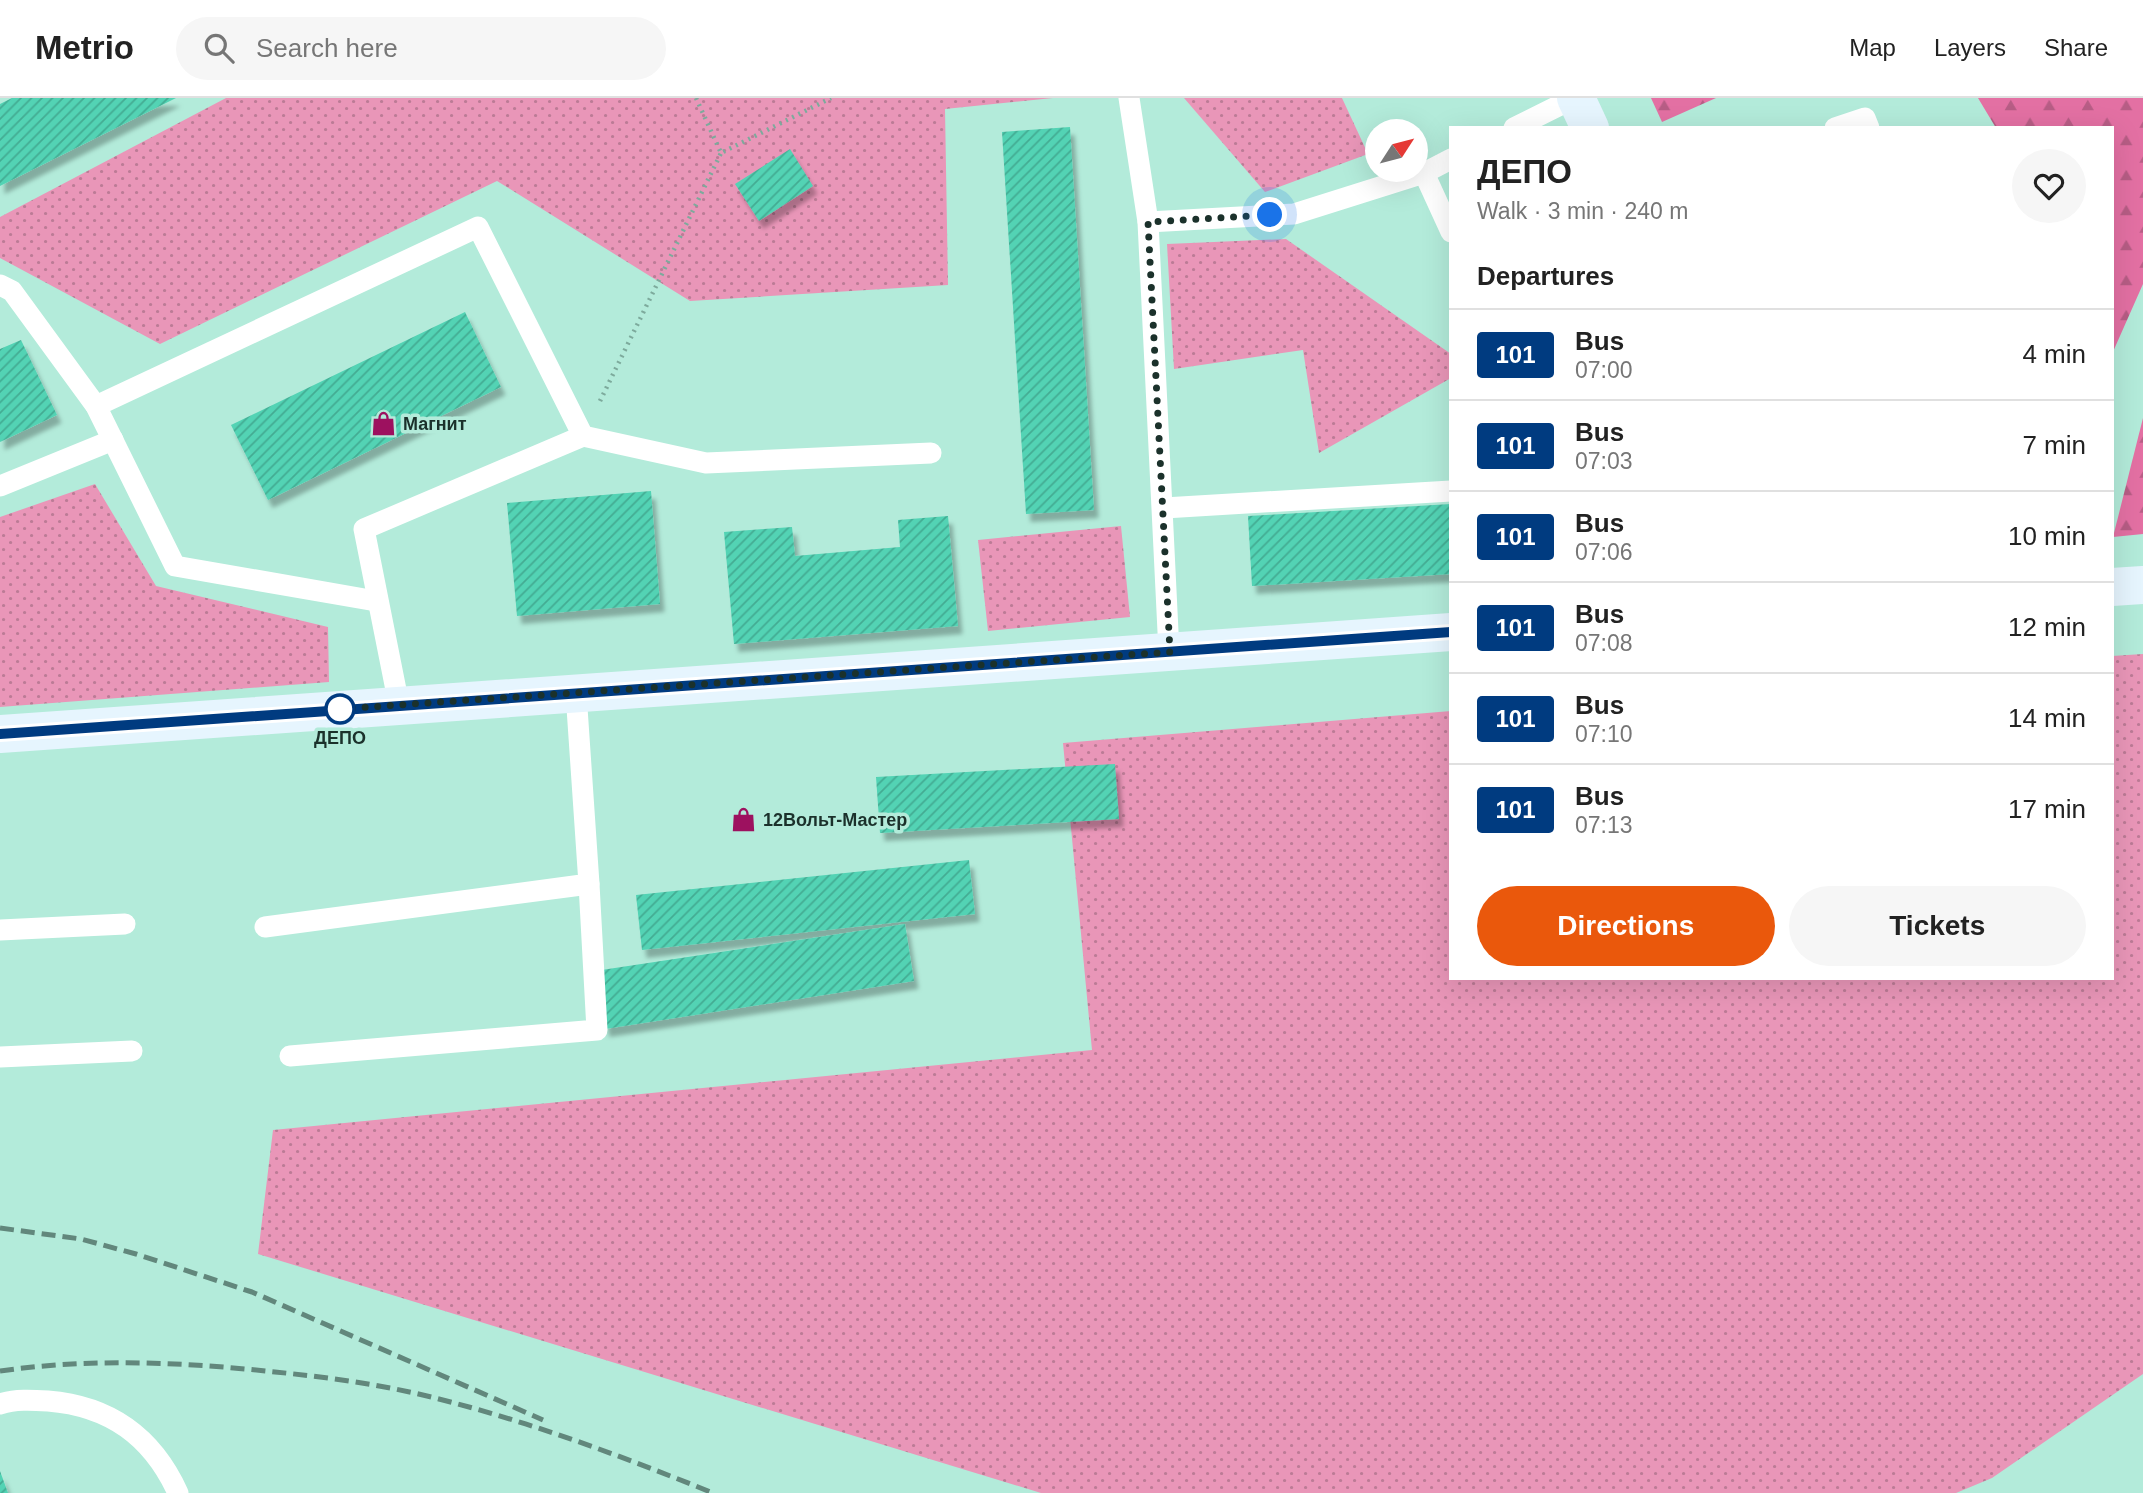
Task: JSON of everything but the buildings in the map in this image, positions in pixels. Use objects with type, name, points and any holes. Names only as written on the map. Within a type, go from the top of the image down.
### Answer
[{"type":"main road","points":[[1575,98],[1589,126]]},
{"type":"main road","points":[[0,734],[1449,632]]},
{"type":"lane","points":[[1129,98],[1148,222],[1170,652]]},
{"type":"lane","points":[[1518,126],[1575,98]]},
{"type":"lane","points":[[1841,126],[1865,118],[1868,126]]},
{"type":"lane","points":[[1428,171],[1449,160]]},
{"type":"lane","points":[[1148,222],[1294,214],[1395,182]]},
{"type":"lane","points":[[1428,182],[1449,228]]},
{"type":"lane","points":[[96,406],[478,227],[583,436]]},
{"type":"lane","points":[[4,290],[96,406],[175,566],[376,601]]},
{"type":"lane","points":[[399,705],[376,601],[364,529],[583,436],[706,463],[931,453]]},
{"type":"lane","points":[[0,486],[113,440]]},
{"type":"lane","points":[[1164,508],[1449,491]]},
{"type":"lane","points":[[290,1056],[597,1030],[576,693]]},
{"type":"lane","points":[[265,927],[589,884]]},
{"type":"lane","points":[[0,930],[125,924]]},
{"type":"lane","points":[[0,1057],[132,1051]]},
{"type":"lane","points":[[0,1404],[10,1401],[40,1401],[68,1403],[99,1411],[127,1426],[150,1449],[178,1493]]},
{"type":"path","points":[[696,98],[721,153]]},
{"type":"path","points":[[583,436],[721,153],[831,98]]},
{"type":"shaded area","points":[[226,98],[1053,98],[945,109],[948,285],[690,301],[497,181],[160,344],[0,258],[0,217]]},
{"type":"shaded area","points":[[1184,98],[1342,98],[1365,148],[1365,155],[1265,192]]},
{"type":"shaded area","points":[[1286,239],[1449,353],[1449,379],[1319,453],[1303,350],[1174,369],[1167,244]]},
{"type":"shaded area","points":[[95,484],[156,586],[328,627],[329,682],[0,707],[0,517]]},
{"type":"shaded area","points":[[1121,526],[1130,617],[988,631],[978,540]]},
{"type":"shaded area","points":[[2143,654],[2143,1374],[1992,1478],[1956,1493],[1041,1493],[258,1254],[273,1130],[1092,1050],[1063,743],[1449,711],[1449,980],[2114,980],[2114,656]]},
{"type":"green space","points":[[1651,98],[1716,98],[1662,122]]},
{"type":"green space","points":[[1978,98],[2143,98],[2143,284],[2114,349],[2114,126],[1995,126]]},
{"type":"green space","points":[[2143,418],[2143,534],[2114,537]]},
{"type":"railway","points":[[0,1228],[81,1239],[252,1292],[543,1420]]},
{"type":"railway","points":[[0,1371],[69,1364],[172,1364],[294,1374],[370,1384],[427,1396],[536,1427],[713,1493]]},
{"type":"bus line","name":"101","points":[[0,734],[1449,632]]},
{"type":"place","name":"Магнит","points":[[383,424]]},
{"type":"place","name":"ДЕПО","points":[[340,709]]},
{"type":"place","name":"12Вольт-Мастер","points":[[743,820]]},
{"type":"route","points":[[340,709],[1170,652],[1148,222],[1270,215]]}]
